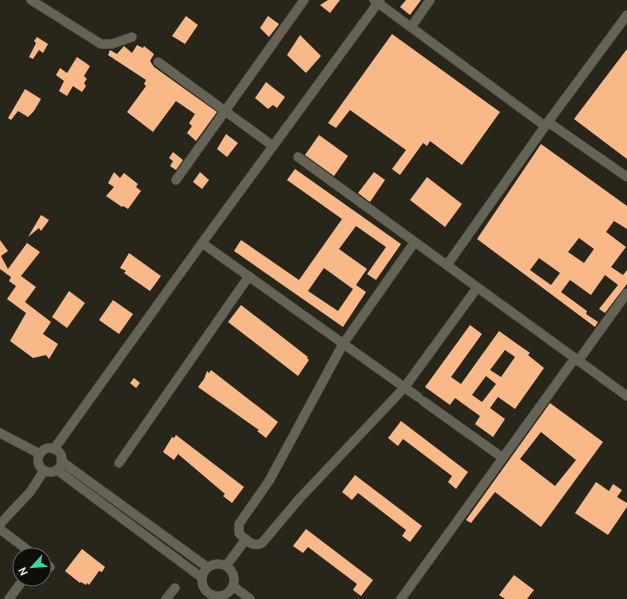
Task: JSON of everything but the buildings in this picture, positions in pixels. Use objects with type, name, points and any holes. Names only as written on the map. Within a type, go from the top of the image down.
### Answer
[{"type":"street","points":[[31,0],[101,44],[112,44],[132,37]]},
{"type":"street","points":[[176,180],[304,0]]},
{"type":"street","points":[[411,27],[430,0]]},
{"type":"street","points":[[54,449],[378,1],[411,27],[547,124],[627,177]]},
{"type":"street","points":[[447,265],[547,124],[627,15]]},
{"type":"street","points":[[158,62],[273,146]]},
{"type":"street","points":[[298,157],[414,243],[447,265],[627,396]]},
{"type":"street","points":[[202,243],[503,458]]},
{"type":"street","points":[[414,243],[343,344],[269,481],[238,524],[239,533],[253,545],[262,543],[300,498],[404,388],[477,288]]},
{"type":"street","points":[[119,463],[248,276]]},
{"type":"street","points":[[401,599],[576,359],[627,293]]},
{"type":"street","points":[[0,433],[40,454]]},
{"type":"street","points":[[46,449],[54,449],[60,455],[61,461],[57,470],[53,472],[44,470],[38,461],[40,454],[46,449]]},
{"type":"street","points":[[61,461],[207,566]]},
{"type":"street","points":[[0,524],[30,492],[44,470]]},
{"type":"street","points":[[57,470],[201,577],[204,589],[210,594],[230,596],[233,586],[233,575],[226,566],[215,563],[207,566],[201,577]]},
{"type":"street","points":[[0,529],[24,547]]},
{"type":"street","points":[[226,566],[246,539]]},
{"type":"street","points":[[233,586],[250,599]]},
{"type":"street","points":[[9,599],[18,587]]},
{"type":"street","points":[[166,599],[175,588]]}]
